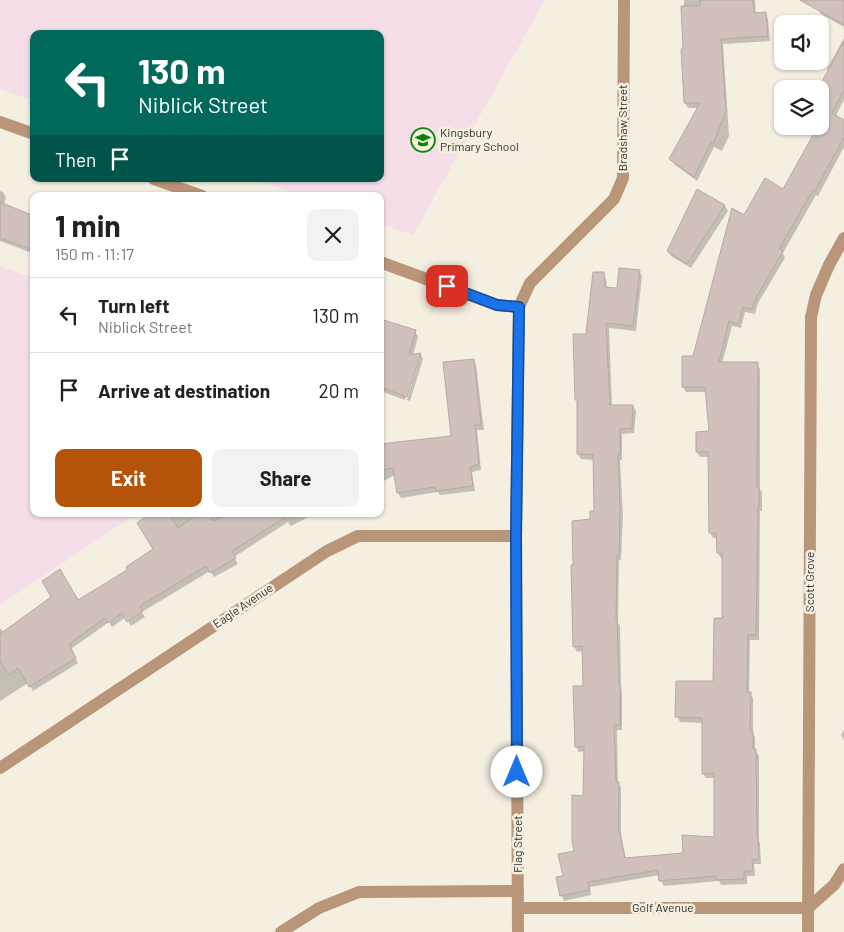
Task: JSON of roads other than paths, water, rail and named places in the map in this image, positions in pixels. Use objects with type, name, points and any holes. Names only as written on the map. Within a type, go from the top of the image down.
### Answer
[{"type":"street","name":"Bradshaw Street","points":[[519,307],[530,283],[614,199],[623,178],[624,0]]},
{"type":"street","points":[[0,122],[30,133]]},
{"type":"street","points":[[162,182],[191,192]]},
{"type":"street","name":"Scott Grove","points":[[808,932],[811,317],[816,295],[829,265],[844,238]]},
{"type":"street","points":[[384,263],[497,305],[519,307]]},
{"type":"street","name":"Flag Street","points":[[518,932],[516,536],[519,307]]},
{"type":"street","name":"Eagle Avenue","points":[[0,768],[326,550],[358,536],[516,536]]},
{"type":"street","points":[[808,908],[834,885],[844,870]]},
{"type":"street","points":[[282,932],[319,908],[359,892],[518,891]]},
{"type":"street","name":"Golf Avenue","points":[[518,908],[808,908]]},
{"type":"place","name":"Kingsbury Primary School","points":[[423,140]]}]
